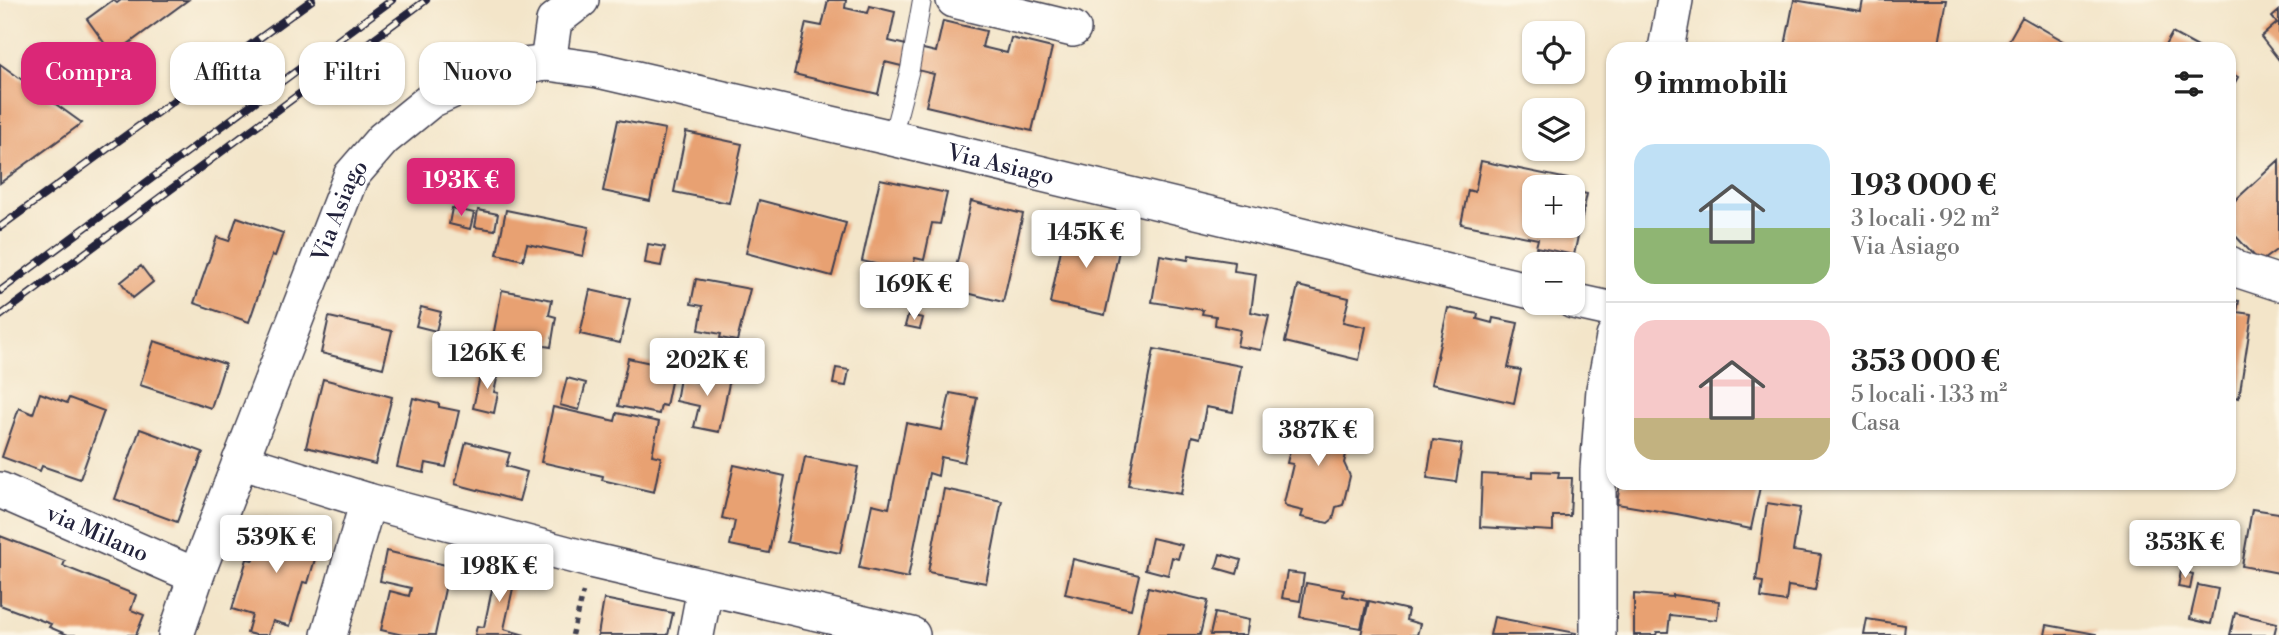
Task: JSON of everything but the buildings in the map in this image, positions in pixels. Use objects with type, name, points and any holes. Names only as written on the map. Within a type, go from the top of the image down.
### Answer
[{"type":"street","points":[[548,63],[554,21],[581,0]]},
{"type":"street","points":[[954,0],[1073,29]]},
{"type":"street","points":[[1667,42],[1675,0]]},
{"type":"street","name":"Via Asiago","points":[[240,461],[351,176],[383,139],[431,100],[482,77],[515,67],[548,63],[598,70],[1522,289]]},
{"type":"street","points":[[2236,269],[2276,278]]},
{"type":"street","points":[[1585,304],[1606,308]]},
{"type":"street","points":[[1598,635],[1598,470],[1606,378]]},
{"type":"street","points":[[176,635],[240,461],[368,501],[590,560],[912,635]]},
{"type":"street","name":"via Milano","points":[[0,490],[196,576]]},
{"type":"street","points":[[329,635],[368,501]]},
{"type":"street","points":[[696,635],[705,588]]},
{"type":"lane","points":[[892,138],[911,69],[922,0]]},
{"type":"path","points":[[572,635],[590,560]]},
{"type":"railway","points":[[0,227],[312,0]]},
{"type":"railway","points":[[0,291],[392,0]]},
{"type":"railway","points":[[0,316],[426,0]]}]
